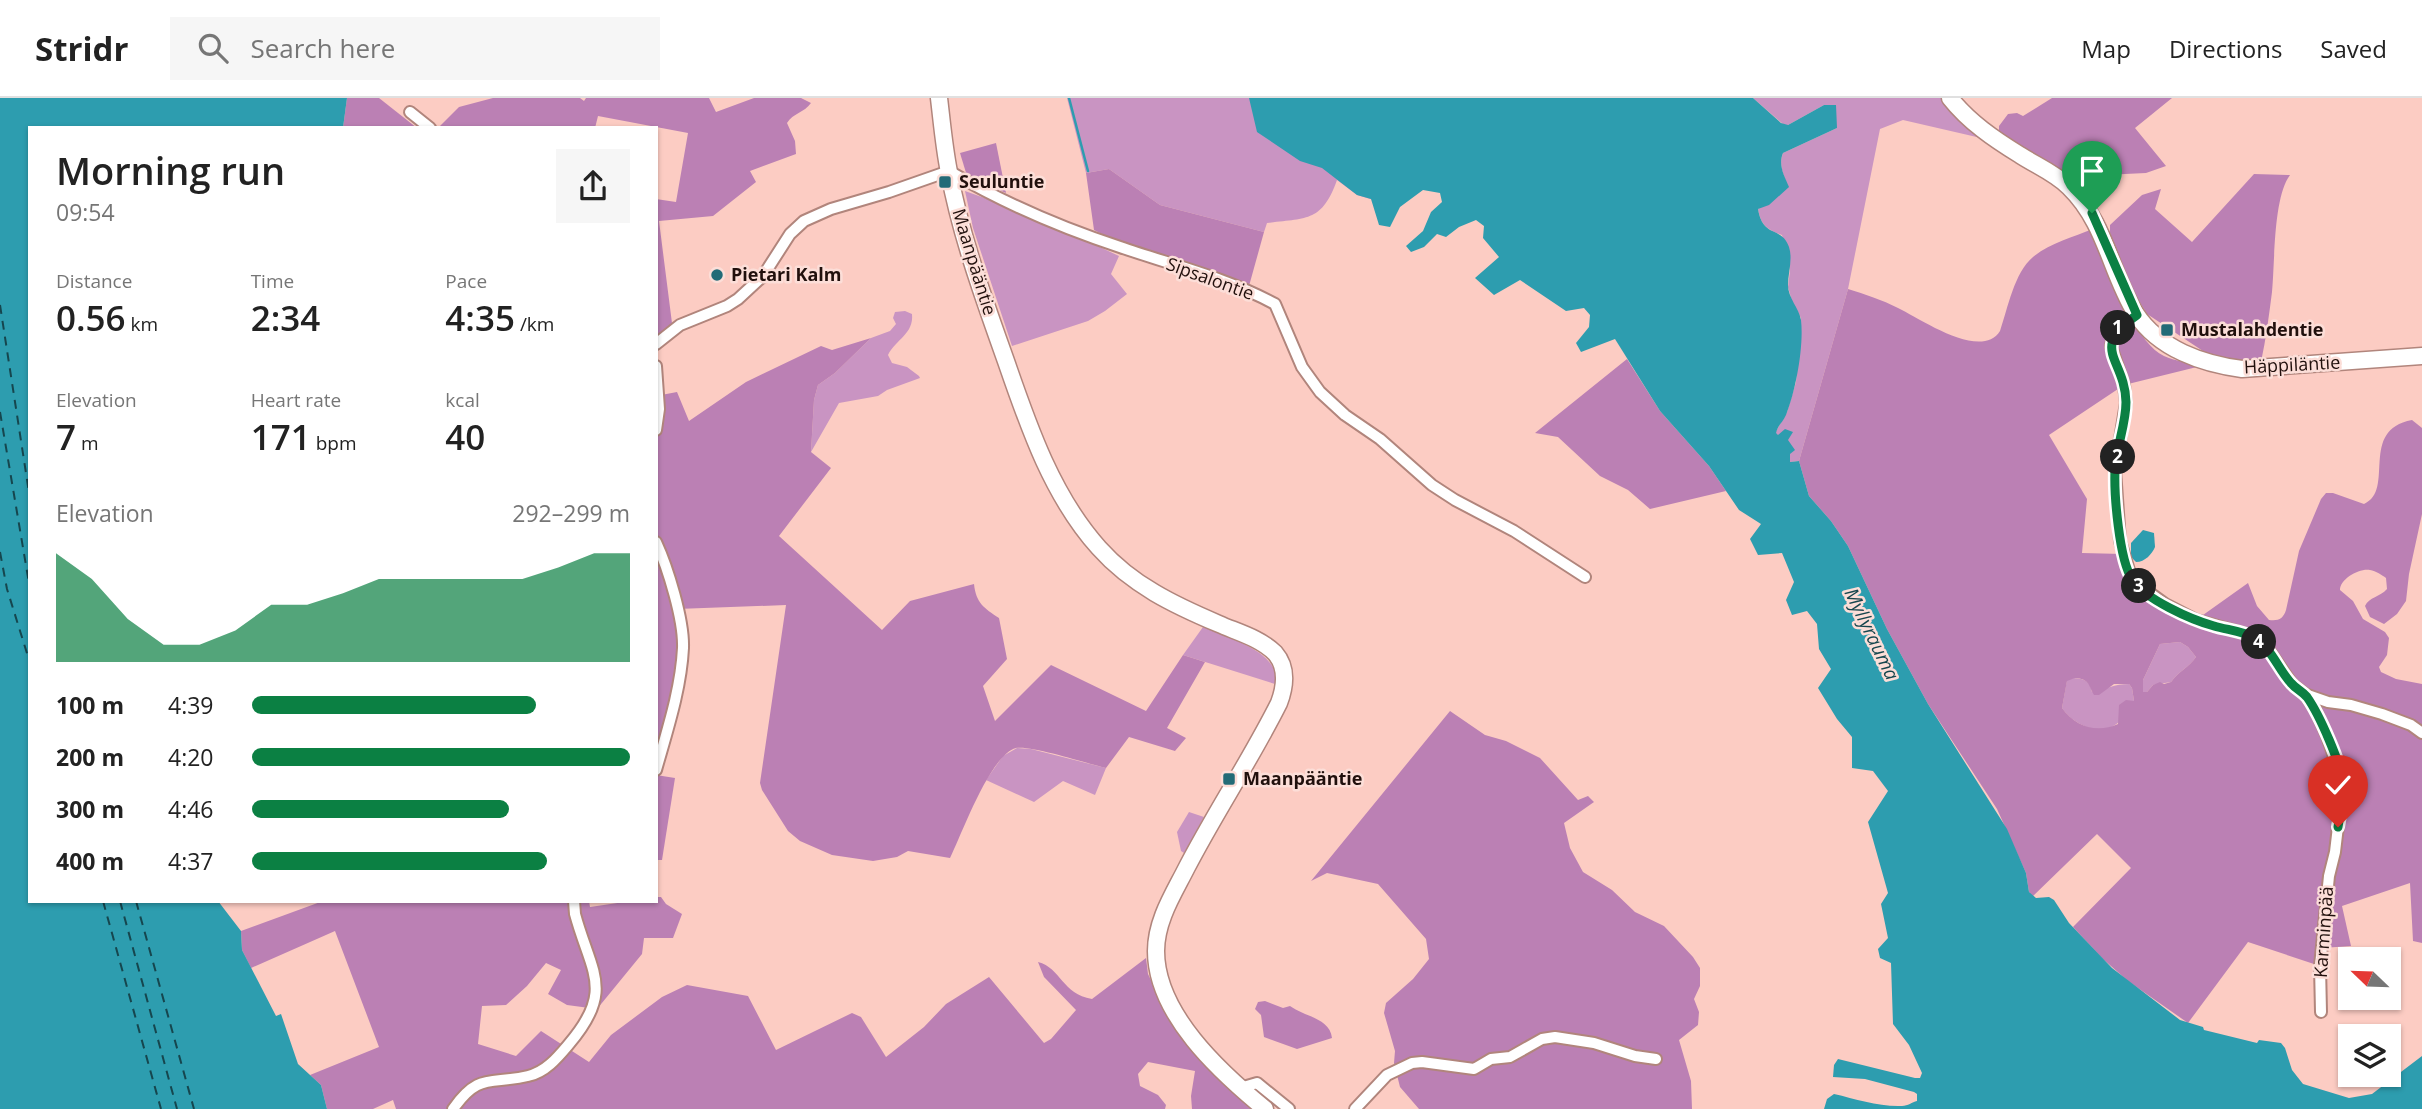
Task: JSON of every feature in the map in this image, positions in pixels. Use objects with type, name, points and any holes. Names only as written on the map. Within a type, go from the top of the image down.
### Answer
[{"type":"street","name":"Maanpääntie","points":[[939,98],[949,171],[989,313],[1039,450],[1081,525],[1098,547],[1131,579],[1175,604],[1258,641],[1273,652],[1282,666],[1284,683],[1279,703],[1167,905],[1156,938],[1159,978],[1170,1004],[1192,1036],[1240,1088],[1265,1109]]},
{"type":"street","name":"Häppiläntie","points":[[1950,98],[1969,119],[2051,173],[2080,198],[2099,227],[2137,315],[2149,329],[2186,355],[2223,366],[2262,368],[2422,356]]},
{"type":"street","points":[[410,112],[428,126]]},
{"type":"street","points":[[658,342],[681,325],[727,306],[753,286],[772,264],[790,234],[804,221],[831,209],[900,189],[949,171]]},
{"type":"street","name":"Sipsalontie","points":[[949,171],[1087,236],[1242,288],[1275,304],[1302,368],[1321,392],[1345,415],[1380,439],[1432,485],[1514,531],[1585,577]]},
{"type":"street","points":[[2137,315],[2119,328],[2111,346],[2124,385],[2126,403],[2115,470],[2120,541],[2132,580],[2165,604],[2196,621],[2255,638],[2268,649],[2292,684],[2305,694],[2328,702],[2382,713],[2411,725],[2422,733]]},
{"type":"street","points":[[658,395],[658,416]]},
{"type":"street","points":[[658,546],[665,562],[683,646],[673,708],[658,763]]},
{"type":"street","name":"Karminpää","points":[[2305,694],[2327,736],[2343,784],[2335,852],[2329,876],[2320,966],[2321,1012]]},
{"type":"street","points":[[453,1109],[475,1085],[487,1080],[524,1077],[547,1067],[564,1050],[588,1018],[594,1007],[597,988],[574,903]]},
{"type":"street","points":[[1355,1109],[1387,1075],[1412,1063],[1474,1069],[1491,1059],[1510,1057],[1542,1039],[1555,1037],[1594,1043],[1635,1056],[1656,1059]]},
{"type":"street","points":[[1240,1088],[1257,1083],[1289,1109]]},
{"type":"shaded area","points":[[347,98],[379,98],[414,126],[343,126]]},
{"type":"shaded area","points":[[493,98],[580,98],[584,101],[586,98],[709,98],[716,112],[754,98],[801,98],[811,103],[787,123],[795,141],[796,154],[750,171],[756,182],[713,216],[659,221],[673,331],[658,342],[658,199],[676,202],[688,133],[598,116],[596,126],[440,126],[459,107]]},
{"type":"shaded area","points":[[1067,98],[1299,98],[1387,204],[1357,195],[1337,180],[1319,211],[1303,218],[1267,223],[1264,232],[1160,205],[1109,169],[1086,173]]},
{"type":"shaded area","points":[[1753,98],[1941,98],[1964,124],[1981,138],[1903,120],[1880,129],[1848,289],[1799,461],[1790,462],[1789,445],[1775,433],[1787,412],[1796,382],[1801,318],[1788,287],[1790,270],[1782,235],[1765,226],[1758,209],[1788,187],[1781,166],[1783,153],[1837,128],[1824,105],[1784,125]]},
{"type":"shaded area","points":[[2052,98],[2172,98],[2135,128],[2166,166],[2146,173],[2083,176],[2076,180],[1999,135],[1999,126],[2008,114],[2017,113],[2023,116]]},
{"type":"shaded area","points":[[996,143],[1006,193],[967,176],[960,153]]},
{"type":"shaded area","points":[[1109,169],[1160,205],[1264,232],[1249,286],[1122,244],[1094,230],[1086,173]]},
{"type":"shaded area","points":[[2254,174],[2290,175],[2280,199],[2272,292],[2261,362],[2242,364],[2209,355],[2147,314],[2118,254],[2110,233],[2110,225],[2142,195],[2161,189],[2155,209],[2192,242]]},
{"type":"shaded area","points":[[965,191],[1029,214],[1119,256],[1111,274],[1127,294],[1088,321],[1012,346],[973,228]]},
{"type":"shaded area","points":[[2093,229],[2121,299],[2152,348],[2168,358],[2201,366],[2124,385],[2049,435],[2087,499],[2082,553],[2123,554],[2132,580],[2196,620],[2248,583],[2257,606],[2269,620],[2278,620],[2286,610],[2299,551],[2321,499],[2326,493],[2333,493],[2364,504],[2373,497],[2377,486],[2386,435],[2396,426],[2412,420],[2422,428],[2422,514],[2406,601],[2397,614],[2384,624],[2370,617],[2365,606],[2387,589],[2386,578],[2372,571],[2361,571],[2347,578],[2340,590],[2353,601],[2363,619],[2385,632],[2389,638],[2387,655],[2379,667],[2381,672],[2396,679],[2422,684],[2422,943],[2413,941],[2410,883],[2342,906],[2351,946],[2322,948],[2320,966],[2248,942],[2188,1023],[2128,981],[2073,927],[2131,868],[2097,834],[2032,897],[2026,873],[1997,809],[1928,704],[1887,629],[1848,546],[1809,496],[1799,461],[1848,289],[1892,305],[1951,335],[1979,342],[1991,339],[2000,331],[2012,291],[2021,272],[2033,257],[2062,241]],"holes":[[[2180,642],[2196,657],[2171,682],[2160,682],[2143,692],[2143,680],[2160,644]],[[2075,678],[2086,681],[2094,695],[2099,695],[2114,684],[2129,684],[2134,701],[2126,700],[2119,705],[2118,724],[2102,728],[2080,724],[2062,708],[2067,681]]]},
{"type":"shaded area","points":[[905,311],[912,314],[910,327],[888,355],[892,363],[907,367],[920,378],[878,396],[839,403],[811,452],[814,400],[818,385],[835,373],[871,338],[890,331],[896,324],[893,318],[895,312]]},
{"type":"shaded area","points":[[871,338],[835,373],[818,385],[814,400],[811,452],[831,468],[779,536],[882,630],[910,601],[974,584],[982,604],[999,618],[1007,659],[983,686],[995,721],[1051,665],[1146,711],[1183,655],[1205,662],[1167,728],[1186,738],[1175,751],[1129,737],[1106,768],[1047,752],[1016,748],[996,765],[987,780],[950,858],[908,851],[897,857],[873,861],[832,855],[800,841],[788,831],[760,783],[786,605],[677,609],[683,646],[658,761],[658,396],[677,392],[689,421],[746,382],[821,346],[832,350]]},
{"type":"shaded area","points":[[1627,359],[1660,411],[1709,466],[1726,491],[1650,509],[1628,490],[1600,476],[1558,437],[1535,433]]},
{"type":"shaded area","points":[[1203,627],[1238,641],[1262,655],[1275,673],[1275,684],[1183,655]]},
{"type":"shaded area","points":[[2180,642],[2196,657],[2171,682],[2153,685],[2147,692],[2143,692],[2143,680],[2160,644]]},
{"type":"shaded area","points":[[2074,678],[2086,681],[2092,692],[2129,684],[2134,701],[2130,702],[2115,725],[2101,730],[2086,727],[2072,719],[2062,708],[2067,680]]},
{"type":"shaded area","points":[[1450,711],[1485,735],[1506,741],[1540,758],[1578,800],[1588,796],[1594,802],[1564,823],[1570,848],[1583,872],[1612,890],[1635,912],[1664,926],[1700,968],[1700,986],[1694,999],[1699,1012],[1698,1025],[1679,1040],[1691,1081],[1692,1109],[1419,1109],[1400,1087],[1394,1063],[1395,1051],[1384,1013],[1386,1003],[1413,979],[1429,959],[1426,939],[1378,884],[1327,873],[1311,881]]},
{"type":"shaded area","points":[[1017,748],[1106,768],[1095,795],[1063,781],[1034,802],[986,780],[1003,756]]},
{"type":"shaded area","points":[[658,775],[675,778],[662,860],[658,860]]},
{"type":"shaded area","points":[[1189,812],[1204,817],[1184,853],[1181,851],[1177,832]]},
{"type":"shaded area","points":[[658,897],[661,897],[666,904],[682,914],[673,938],[644,938],[642,954],[597,1009],[567,1005],[548,994],[561,970],[546,963],[527,986],[506,1005],[482,1006],[478,1044],[516,1056],[541,1031],[589,1062],[611,1035],[662,997],[687,985],[748,996],[776,1050],[852,1013],[861,1017],[886,1057],[924,1027],[946,1004],[989,977],[1044,1043],[1051,1039],[1076,1010],[1044,977],[1038,962],[1052,970],[1074,992],[1092,999],[1146,958],[1148,974],[1164,1007],[1258,1109],[1192,1109],[1195,1071],[1148,1062],[1138,1074],[1140,1086],[1158,1095],[1166,1105],[1165,1109],[396,1109],[393,1100],[373,1109],[327,1109],[321,1085],[310,1075],[379,1047],[335,931],[251,968],[242,950],[241,931],[318,903],[589,903],[590,907],[617,903],[658,903]]},
{"type":"shaded area","points":[[1265,1001],[1283,1008],[1290,1006],[1322,1022],[1327,1026],[1332,1038],[1297,1049],[1264,1037],[1261,1015],[1255,1009],[1258,1002]]},
{"type":"water","points":[[0,98],[347,98],[343,126],[28,126],[28,903],[220,903],[241,931],[242,950],[276,1016],[281,1014],[298,1064],[321,1085],[327,1109],[0,1109]]},
{"type":"water","name":"Myllyrauma","points":[[1249,98],[1753,98],[1781,123],[1788,125],[1824,105],[1836,105],[1837,128],[1783,153],[1781,166],[1789,187],[1769,205],[1758,209],[1764,224],[1786,240],[1789,247],[1791,256],[1788,290],[1801,320],[1796,381],[1790,405],[1776,433],[1778,435],[1785,429],[1793,432],[1788,440],[1795,450],[1790,454],[1790,462],[1799,461],[1809,496],[1848,546],[1887,629],[1928,704],[2007,829],[2026,873],[2029,892],[2036,898],[2049,897],[2054,900],[2069,923],[2112,968],[2180,1020],[2203,1027],[2204,1030],[2257,1043],[2259,1040],[2281,1043],[2292,1070],[2303,1084],[2349,1098],[2372,1094],[2381,1087],[2401,1087],[2401,1072],[2422,1056],[2422,1109],[1824,1109],[1827,1099],[1834,1094],[1893,1106],[1904,1106],[1917,1101],[1917,1094],[1914,1092],[1865,1079],[1833,1077],[1834,1065],[1838,1059],[1915,1078],[1920,1078],[1922,1073],[1909,1045],[1893,1024],[1891,963],[1880,958],[1878,949],[1888,938],[1881,904],[1888,893],[1868,822],[1888,791],[1873,771],[1852,768],[1852,737],[1818,688],[1831,669],[1819,649],[1817,624],[1807,611],[1792,615],[1786,600],[1794,582],[1782,553],[1758,555],[1750,539],[1761,524],[1739,510],[1709,466],[1660,411],[1615,339],[1581,352],[1576,343],[1589,327],[1590,315],[1584,308],[1566,311],[1520,280],[1494,295],[1475,278],[1499,257],[1483,238],[1484,226],[1476,220],[1459,227],[1446,237],[1437,234],[1424,247],[1411,252],[1406,246],[1423,231],[1431,212],[1442,202],[1440,193],[1423,190],[1400,207],[1390,227],[1379,225],[1371,199],[1357,195],[1322,168],[1300,161],[1257,132]]},
{"type":"water","points":[[2143,530],[2154,533],[2155,547],[2148,557],[2136,562],[2131,557],[2131,543]]},
{"type":"waterway","points":[[1069,98],[1088,171]]},
{"type":"ferry route","points":[[0,305],[28,486]]},
{"type":"ferry route","points":[[0,412],[28,577]]},
{"type":"ferry route","points":[[0,552],[7,589],[28,657]]},
{"type":"ferry route","points":[[104,903],[161,1109]]},
{"type":"ferry route","points":[[121,903],[177,1109]]},
{"type":"ferry route","points":[[137,903],[194,1109]]},
{"type":"place","name":"Seuluntie","points":[[945,182]]},
{"type":"place","name":"Pietari Kalm","points":[[717,275]]},
{"type":"place","name":"Mustalahdentie","points":[[2167,330]]},
{"type":"place","name":"Maanpääntie","points":[[1229,779]]},
{"type":"route","points":[[2092,213],[2137,315],[2119,328],[2111,346],[2124,385],[2126,403],[2115,470],[2120,541],[2132,580],[2146,592],[2196,621],[2244,633],[2268,649],[2292,684],[2305,694],[2327,736],[2343,784],[2338,827]]}]
